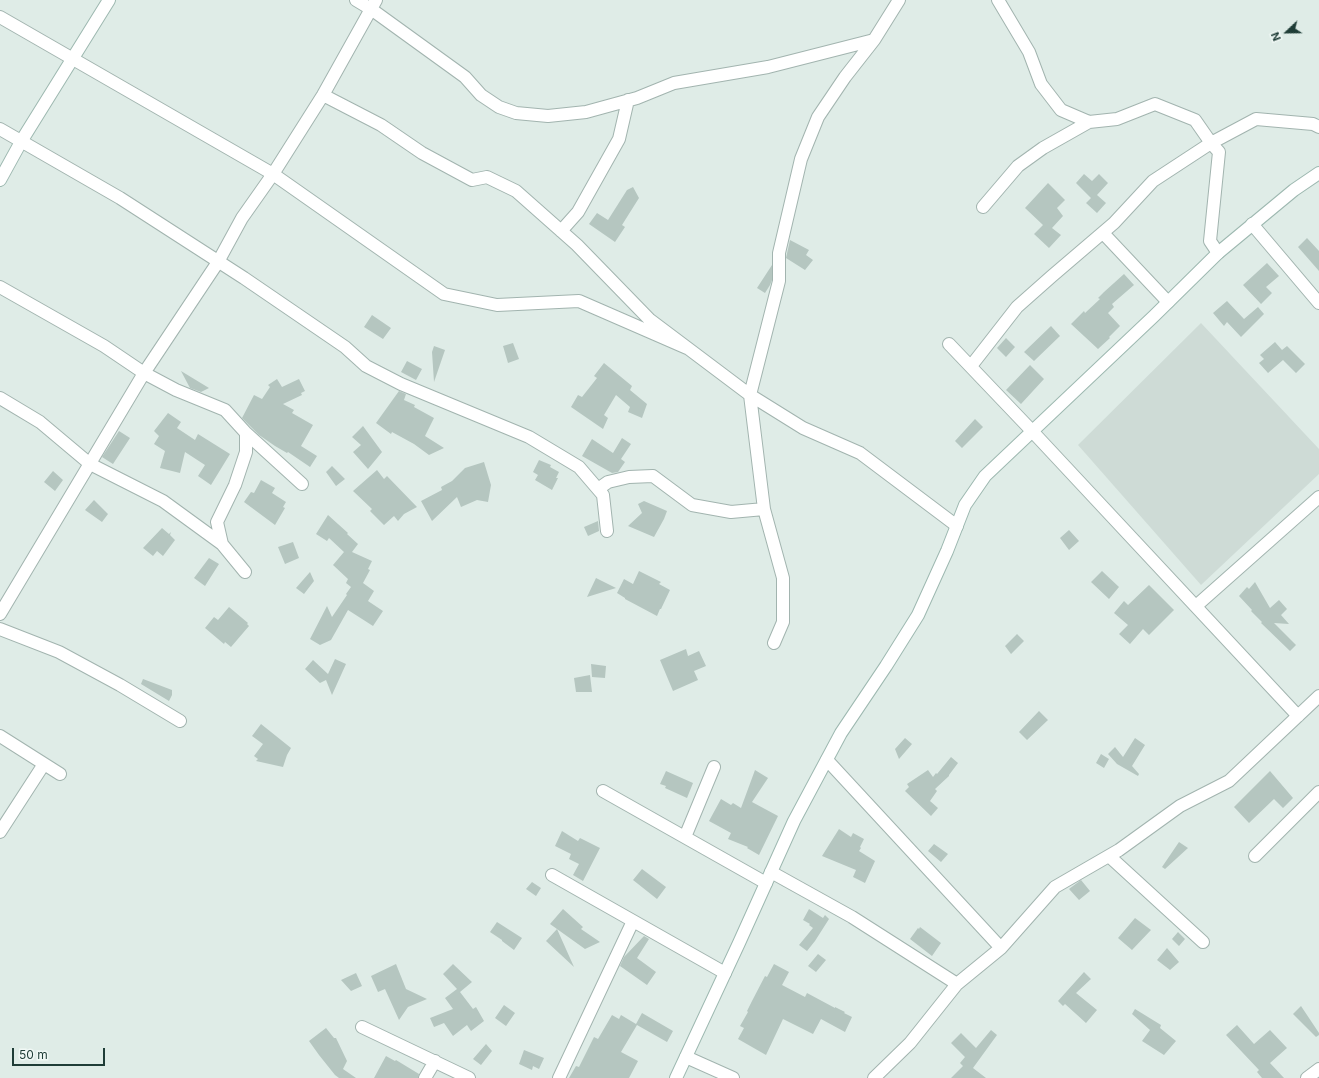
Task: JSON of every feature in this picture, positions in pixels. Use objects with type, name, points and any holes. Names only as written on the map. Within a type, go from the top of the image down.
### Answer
[{"type":"street","points":[[0,180],[22,140],[109,0]]},
{"type":"street","points":[[356,0],[374,5],[465,77],[481,95],[499,107],[516,113],[548,116],[586,112],[628,100],[674,83],[768,68],[874,40]]},
{"type":"street","points":[[774,643],[783,622],[783,578],[764,509],[750,395],[779,281],[779,253],[801,159],[818,117],[845,77],[874,40],[899,0]]},
{"type":"street","points":[[998,0],[1029,52],[1041,84],[1061,110],[1089,122]]},
{"type":"street","points":[[0,614],[144,373],[218,262],[242,218],[273,174],[323,96],[374,5]]},
{"type":"street","points":[[0,18],[273,174],[444,294],[497,305],[579,301],[687,348]]},
{"type":"street","points":[[323,96],[381,125],[422,153],[472,180],[487,176],[516,191],[576,245],[649,319],[687,348],[750,395],[803,428],[860,453],[957,526]]},
{"type":"street","points":[[561,231],[578,212],[619,139],[628,100]]},
{"type":"street","points":[[983,207],[1018,166],[1044,148],[1089,122],[1117,119],[1155,104],[1195,120],[1211,143],[1220,152],[1210,241],[1218,253]]},
{"type":"street","points":[[971,366],[1017,307],[1114,223],[1153,181],[1211,143],[1256,119],[1312,124],[1319,127]]},
{"type":"street","points":[[0,129],[22,140],[120,198],[296,312],[345,347],[366,366],[401,384],[529,437],[579,467],[603,495],[607,531]]},
{"type":"street","points":[[676,1078],[726,973],[794,821],[841,733],[918,615],[947,551],[965,505],[985,476],[1218,253],[1294,190],[1319,173]]},
{"type":"street","points":[[1252,224],[1319,303]]},
{"type":"street","points":[[1103,233],[1168,302]]},
{"type":"street","points":[[0,287],[104,346],[144,373],[176,390],[225,410],[246,433],[302,484]]},
{"type":"street","points":[[949,344],[1298,716]]},
{"type":"street","points":[[0,398],[40,422],[90,464],[163,501],[222,544],[245,572]]},
{"type":"street","points":[[222,544],[217,522],[235,485],[246,452],[246,433]]},
{"type":"street","points":[[598,489],[608,482],[629,477],[653,476],[692,506],[731,512],[764,509]]},
{"type":"street","points":[[1196,606],[1319,497]]},
{"type":"street","points":[[0,629],[60,652],[120,685],[180,721]]},
{"type":"street","points":[[874,1078],[910,1043],[957,984],[1001,948],[1055,887],[1109,856],[1180,806],[1229,781],[1319,696]]},
{"type":"street","points":[[0,736],[60,774]]},
{"type":"street","points":[[826,760],[1001,948]]},
{"type":"street","points":[[0,832],[44,764]]},
{"type":"street","points":[[685,837],[714,767]]},
{"type":"street","points":[[603,791],[685,837],[852,917],[957,984]]},
{"type":"street","points":[[1255,856],[1319,792]]},
{"type":"street","points":[[1109,856],[1203,942]]},
{"type":"street","points":[[552,875],[726,973]]},
{"type":"street","points":[[560,1078],[633,920]]},
{"type":"street","points":[[362,1027],[469,1078]]},
{"type":"street","points":[[686,1057],[733,1078]]},
{"type":"street","points":[[425,1078],[434,1061]]},
{"type":"street","points":[[1307,1078],[1319,1069]]},
{"type":"shaded area","points":[[1201,323],[1319,449],[1319,474],[1201,585],[1078,445]]},
{"type":"building","points":[[1084,174],[1092,181],[1099,174],[1108,183],[1097,195],[1106,203],[1097,213],[1086,203],[1091,198],[1076,183]]},
{"type":"building","points":[[1048,183],[1065,200],[1057,208],[1063,216],[1052,228],[1061,235],[1049,248],[1034,234],[1043,225],[1025,208]]},
{"type":"building","points":[[633,187],[639,198],[622,225],[625,227],[615,242],[589,224],[597,213],[608,220],[627,190]]},
{"type":"building","points":[[1307,238],[1319,251],[1319,271],[1298,247]]},
{"type":"building","points":[[790,240],[809,250],[806,255],[813,260],[805,270],[786,258]]},
{"type":"building","points":[[1267,263],[1279,276],[1266,287],[1272,293],[1261,304],[1243,285]]},
{"type":"building","points":[[772,265],[772,280],[765,293],[757,288]]},
{"type":"building","points":[[1124,274],[1134,285],[1112,304],[1114,307],[1108,313],[1120,326],[1098,349],[1071,324],[1084,311],[1085,313],[1100,299],[1098,298]]},
{"type":"building","points":[[1227,301],[1244,319],[1258,307],[1264,314],[1241,337],[1227,322],[1224,326],[1213,313]]},
{"type":"building","points":[[372,315],[391,328],[383,339],[364,327]]},
{"type":"building","points":[[1051,326],[1060,336],[1034,361],[1024,352]]},
{"type":"building","points":[[1006,338],[1015,347],[1006,357],[997,348]]},
{"type":"building","points":[[1275,342],[1282,350],[1287,346],[1305,364],[1296,373],[1283,360],[1268,373],[1259,363],[1264,359],[1260,355]]},
{"type":"building","points":[[513,343],[519,359],[508,363],[503,346]]},
{"type":"building","points":[[434,346],[445,350],[434,382],[432,352]]},
{"type":"building","points":[[407,361],[422,369],[416,380],[401,372]]},
{"type":"building","points":[[604,363],[632,386],[630,390],[647,404],[642,418],[628,412],[630,407],[616,395],[604,415],[608,418],[603,429],[571,407],[578,395],[582,397],[597,378],[594,376]]},
{"type":"building","points":[[1030,365],[1044,379],[1021,404],[1006,390]]},
{"type":"building","points":[[181,371],[209,388],[201,392],[190,388]]},
{"type":"building","points":[[277,379],[282,387],[299,379],[305,391],[301,393],[302,395],[283,404],[294,410],[292,413],[313,425],[301,446],[317,456],[310,467],[259,435],[242,418],[254,395],[262,399],[270,387],[268,385]]},
{"type":"building","points":[[399,391],[406,394],[404,400],[415,405],[414,407],[434,418],[425,436],[444,448],[429,455],[414,444],[392,432],[391,434],[376,423]]},
{"type":"building","points":[[168,413],[181,422],[177,428],[195,440],[198,434],[230,454],[211,485],[198,476],[205,465],[185,452],[180,473],[160,468],[165,451],[154,444],[159,436],[154,431]]},
{"type":"building","points":[[975,419],[983,427],[962,448],[955,441]]},
{"type":"building","points":[[363,426],[382,452],[368,469],[353,452],[361,445],[352,437]]},
{"type":"building","points":[[119,431],[130,438],[113,464],[102,457]]},
{"type":"building","points":[[622,438],[631,444],[621,459],[625,462],[618,472],[612,473],[582,456],[592,439],[613,453]]},
{"type":"building","points":[[539,460],[551,465],[550,467],[559,472],[556,478],[558,478],[552,490],[535,480],[538,475],[533,472]]},
{"type":"building","points":[[484,462],[491,485],[488,502],[477,500],[461,507],[457,497],[432,521],[421,501],[442,490],[441,487],[452,481],[465,468]]},
{"type":"building","points":[[332,466],[345,479],[336,486],[326,472]]},
{"type":"building","points":[[377,470],[384,479],[387,476],[417,507],[404,514],[398,521],[394,516],[384,525],[370,511],[372,509],[353,491]]},
{"type":"building","points":[[53,471],[63,480],[55,491],[44,482]]},
{"type":"building","points":[[261,480],[275,488],[272,493],[286,502],[283,507],[285,508],[275,525],[244,502],[251,492],[254,493]]},
{"type":"building","points":[[94,500],[108,514],[102,522],[85,510]]},
{"type":"building","points":[[644,501],[667,511],[654,537],[628,526],[642,513],[638,504]]},
{"type":"building","points":[[328,515],[358,544],[352,552],[372,561],[368,569],[370,570],[363,583],[374,591],[368,601],[383,611],[373,626],[348,610],[331,640],[320,645],[310,639],[327,606],[332,617],[351,587],[346,583],[348,579],[333,565],[344,552],[329,538],[327,541],[316,534]]},
{"type":"building","points":[[598,521],[599,531],[588,536],[584,527]]},
{"type":"building","points":[[162,528],[169,534],[171,532],[170,535],[175,540],[163,556],[157,551],[153,556],[143,548]]},
{"type":"building","points":[[1069,530],[1079,541],[1069,550],[1060,538]]},
{"type":"building","points":[[293,542],[299,558],[285,564],[278,547]]},
{"type":"building","points":[[209,558],[219,564],[205,586],[194,578]]},
{"type":"building","points":[[639,571],[661,582],[659,584],[670,590],[657,616],[625,599],[617,593],[624,579],[633,584]]},
{"type":"building","points":[[1102,571],[1119,587],[1109,599],[1091,582]]},
{"type":"building","points":[[310,572],[314,581],[304,594],[296,588]]},
{"type":"building","points":[[596,578],[616,588],[587,597]]},
{"type":"building","points":[[1255,582],[1270,608],[1279,600],[1287,609],[1281,615],[1289,624],[1274,623],[1296,645],[1290,651],[1261,623],[1262,622],[1239,596],[1247,587],[1249,589]]},
{"type":"building","points":[[1149,585],[1174,610],[1149,635],[1143,629],[1130,644],[1119,634],[1128,625],[1114,613],[1124,601],[1128,605]]},
{"type":"building","points":[[229,607],[248,623],[247,624],[249,626],[231,647],[225,642],[224,644],[205,628],[214,617],[218,620]]},
{"type":"building","points":[[1017,634],[1024,641],[1011,654],[1005,646]]},
{"type":"building","points":[[686,649],[688,656],[699,651],[706,666],[694,671],[698,680],[673,691],[660,660]]},
{"type":"building","points":[[335,659],[346,664],[332,695],[326,680],[320,683],[305,669],[313,660],[328,674]]},
{"type":"building","points":[[591,664],[606,666],[605,678],[592,677]]},
{"type":"building","points":[[590,675],[592,692],[576,692],[574,678]]},
{"type":"building","points":[[143,679],[172,690],[172,695],[169,701],[141,684]]},
{"type":"building","points":[[1039,711],[1048,720],[1027,740],[1019,732]]},
{"type":"building","points":[[261,724],[291,748],[283,767],[256,761],[258,759],[254,756],[263,744],[252,736]]},
{"type":"building","points":[[905,738],[912,744],[899,759],[895,749]]},
{"type":"building","points":[[1135,738],[1145,745],[1132,766],[1139,774],[1138,776],[1117,764],[1108,754],[1115,747],[1123,757]]},
{"type":"building","points":[[1101,754],[1109,759],[1104,768],[1096,763]]},
{"type":"building","points":[[951,757],[958,763],[949,776],[935,789],[937,791],[930,801],[938,808],[931,816],[905,791],[909,787],[907,784],[928,770],[933,777]]},
{"type":"building","points":[[755,770],[768,778],[752,802],[778,816],[759,855],[747,848],[748,847],[728,839],[731,833],[709,821],[721,799],[731,805],[733,803],[741,808]]},
{"type":"building","points":[[666,771],[693,783],[687,798],[665,788],[666,786],[660,784]]},
{"type":"building","points":[[1270,771],[1293,798],[1283,808],[1274,799],[1249,823],[1234,807]]},
{"type":"building","points":[[839,829],[851,837],[853,833],[864,839],[859,851],[875,861],[865,883],[853,877],[856,870],[822,856]]},
{"type":"building","points":[[562,831],[578,841],[580,838],[600,848],[583,881],[573,875],[579,864],[569,859],[571,854],[555,846]]},
{"type":"building","points":[[1179,842],[1188,848],[1165,869],[1162,867]]},
{"type":"building","points":[[934,844],[948,854],[941,862],[928,851]]},
{"type":"building","points":[[642,869],[666,887],[657,899],[633,880]]},
{"type":"building","points":[[1081,880],[1090,891],[1079,900],[1069,889]]},
{"type":"building","points":[[532,882],[541,888],[536,896],[526,889]]},
{"type":"building","points":[[563,909],[583,927],[581,929],[600,942],[585,949],[550,924]]},
{"type":"building","points":[[809,909],[823,918],[825,915],[829,919],[807,951],[799,945],[813,928],[809,925],[810,924],[803,920]]},
{"type":"building","points":[[1135,918],[1151,930],[1132,950],[1118,938]]},
{"type":"building","points":[[497,922],[522,938],[514,950],[490,932]]},
{"type":"building","points":[[920,927],[941,943],[932,956],[910,939]]},
{"type":"building","points":[[557,929],[574,967],[546,941]]},
{"type":"building","points":[[1178,932],[1185,939],[1179,946],[1172,939]]},
{"type":"building","points":[[644,936],[649,939],[637,958],[656,972],[647,985],[620,966],[624,957]]},
{"type":"building","points":[[1167,948],[1179,962],[1170,970],[1157,960]]},
{"type":"building","points":[[818,954],[826,960],[816,972],[808,966]]},
{"type":"building","points":[[396,964],[406,989],[427,999],[408,1007],[399,1020],[385,989],[378,992],[371,976]]},
{"type":"building","points":[[453,964],[472,982],[460,992],[473,1009],[476,1007],[484,1021],[471,1031],[467,1025],[453,1036],[444,1023],[434,1027],[430,1018],[453,1009],[445,998],[457,989],[443,974]]},
{"type":"building","points":[[774,964],[789,972],[782,985],[805,997],[807,993],[852,1017],[845,1032],[821,1019],[813,1034],[783,1019],[766,1055],[738,1039],[744,1028],[740,1026],[748,1012],[747,1011],[765,976],[767,977]]},
{"type":"building","points":[[1084,972],[1091,979],[1076,993],[1097,1010],[1086,1023],[1065,1004],[1063,1006],[1058,1001]]},
{"type":"building","points":[[356,973],[362,986],[351,991],[341,980]]},
{"type":"building","points":[[504,1005],[515,1013],[506,1026],[495,1018]]},
{"type":"building","points":[[1301,1006],[1319,1033],[1316,1037],[1293,1014]]},
{"type":"building","points":[[1135,1009],[1161,1025],[1160,1028],[1176,1041],[1164,1055],[1142,1041],[1150,1030],[1132,1014]]},
{"type":"building","points":[[642,1013],[673,1031],[667,1042],[637,1025],[621,1052],[638,1061],[629,1078],[569,1078],[576,1066],[579,1067],[594,1037],[598,1039],[612,1015],[619,1019],[621,1015],[636,1024]]},
{"type":"building","points":[[1237,1025],[1254,1044],[1270,1030],[1287,1048],[1270,1063],[1284,1078],[1262,1078],[1257,1072],[1259,1070],[1226,1035]]},
{"type":"building","points":[[326,1028],[334,1038],[336,1038],[347,1061],[343,1069],[356,1078],[339,1078],[335,1075],[309,1041]]},
{"type":"building","points":[[991,1030],[997,1035],[973,1068],[986,1078],[951,1078],[963,1066],[960,1063],[965,1057],[951,1043],[961,1033],[976,1048]]},
{"type":"building","points":[[486,1044],[492,1051],[481,1065],[473,1059]]},
{"type":"building","points":[[524,1050],[544,1058],[539,1069],[533,1066],[532,1070],[519,1064]]},
{"type":"building","points":[[386,1056],[395,1061],[396,1060],[419,1074],[418,1078],[374,1078]]}]
